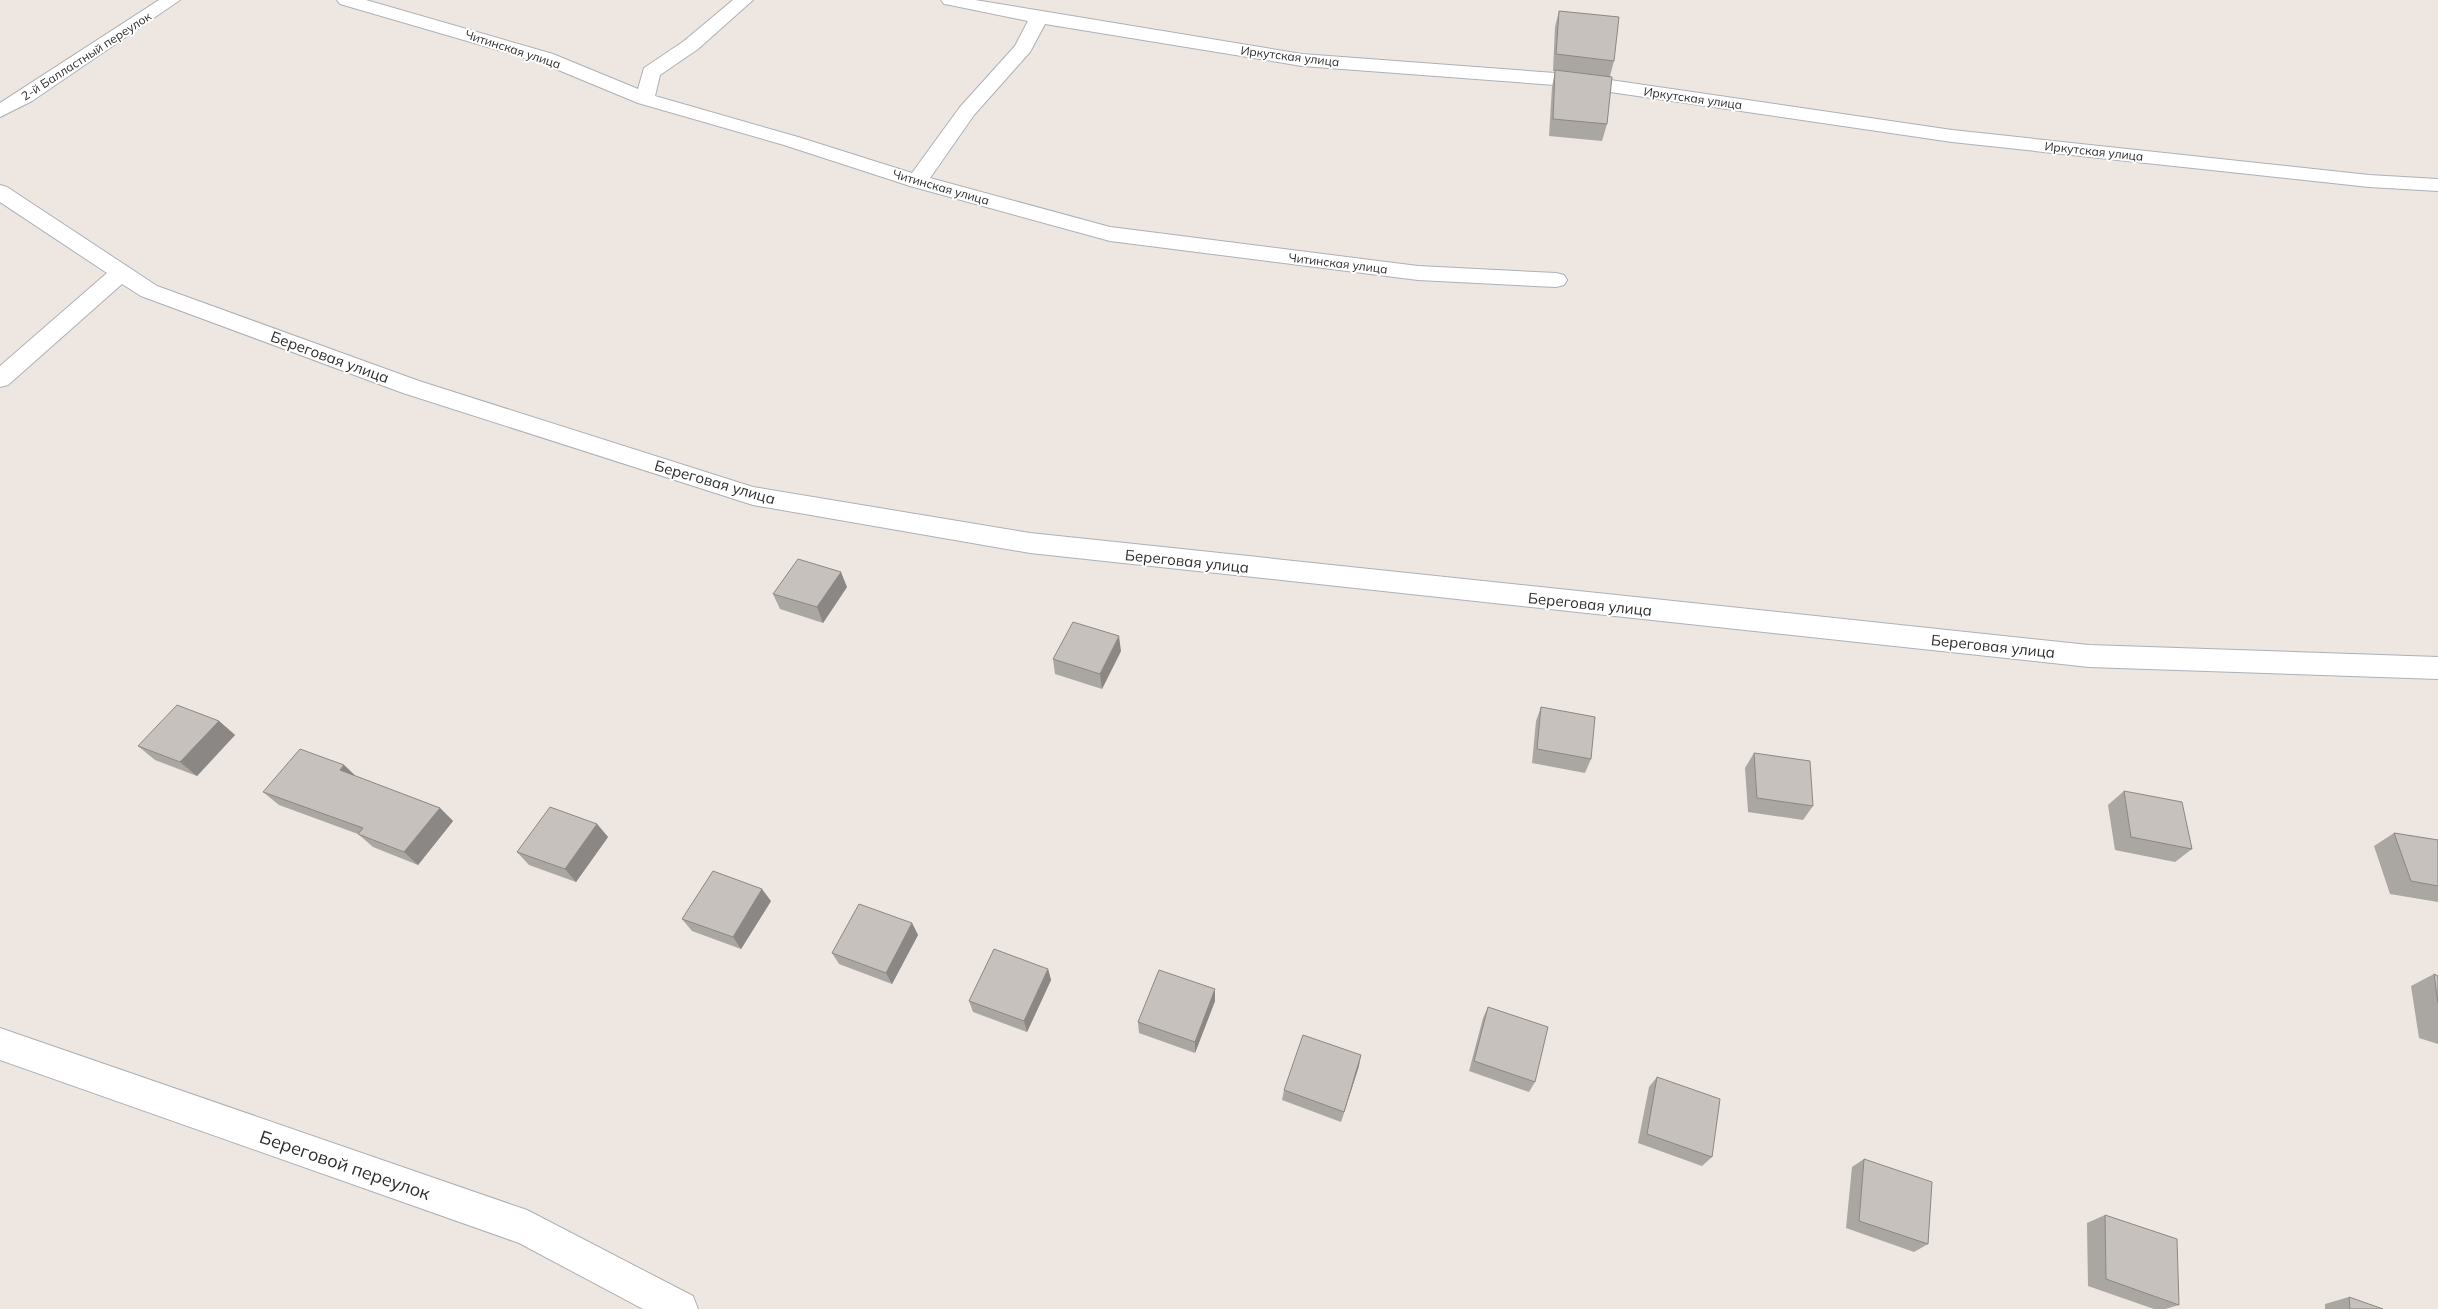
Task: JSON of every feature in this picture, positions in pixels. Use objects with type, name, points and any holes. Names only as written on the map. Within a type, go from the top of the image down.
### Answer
[{"type":"street","name":"2-й Балластный переулок","points":[[0,111],[25,97],[171,0]]},
{"type":"street","name":"Читинская улица","points":[[346,0],[546,58],[645,99],[791,141],[917,181],[1110,234],[1418,273],[1556,280]]},
{"type":"street","points":[[645,99],[651,72],[691,45],[744,0]]},
{"type":"street","name":"Иркутская улица","points":[[950,0],[1039,17],[1302,60],[1569,80],[1952,136],[2359,180],[2438,185]]},
{"type":"street","points":[[917,181],[967,111],[1023,48],[1039,17]]},
{"type":"street","name":"Береговая улица","points":[[0,192],[149,291],[411,387],[753,496],[1030,543],[2089,656],[2438,668]]},
{"type":"street","points":[[0,379],[122,273]]},
{"type":"street","name":"Береговой переулок","points":[[0,1044],[527,1228],[680,1309]]},
{"type":"building","points":[[1559,11],[1619,17],[1614,61],[1556,54]]},
{"type":"building","points":[[1555,70],[1612,77],[1607,124],[1553,119]]},
{"type":"building","points":[[798,559],[841,572],[817,607],[773,594]]},
{"type":"building","points":[[1073,622],[1119,636],[1100,674],[1053,659]]},
{"type":"building","points":[[177,705],[219,721],[180,762],[138,746]]},
{"type":"building","points":[[1541,707],[1595,717],[1591,759],[1537,749]]},
{"type":"building","points":[[300,749],[344,765],[340,770],[440,808],[404,852],[358,834],[363,828],[263,792]]},
{"type":"building","points":[[1754,753],[1810,761],[1813,806],[1757,798]]},
{"type":"building","points":[[2124,791],[2182,802],[2192,849],[2131,837]]},
{"type":"building","points":[[550,807],[597,824],[565,869],[517,852]]},
{"type":"building","points":[[2394,833],[2438,840],[2438,886],[2411,881]]},
{"type":"building","points":[[713,871],[762,889],[733,937],[682,919]]},
{"type":"building","points":[[859,904],[912,923],[886,973],[832,953]]},
{"type":"building","points":[[994,949],[1048,969],[1024,1021],[969,1001]]},
{"type":"building","points":[[1159,970],[1215,989],[1195,1042],[1138,1022]]},
{"type":"building","points":[[2434,974],[2438,976],[2438,1003]]},
{"type":"building","points":[[1488,1007],[1548,1027],[1535,1082],[1474,1061]]},
{"type":"building","points":[[1303,1035],[1361,1055],[1344,1112],[1284,1090]]},
{"type":"building","points":[[1657,1077],[1720,1099],[1712,1157],[1647,1134]]},
{"type":"building","points":[[1864,1159],[1932,1182],[1928,1244],[1859,1221]]},
{"type":"building","points":[[2105,1215],[2177,1239],[2179,1305],[2106,1279]]},
{"type":"building","points":[[2349,1297],[2383,1309],[2350,1309]]}]
